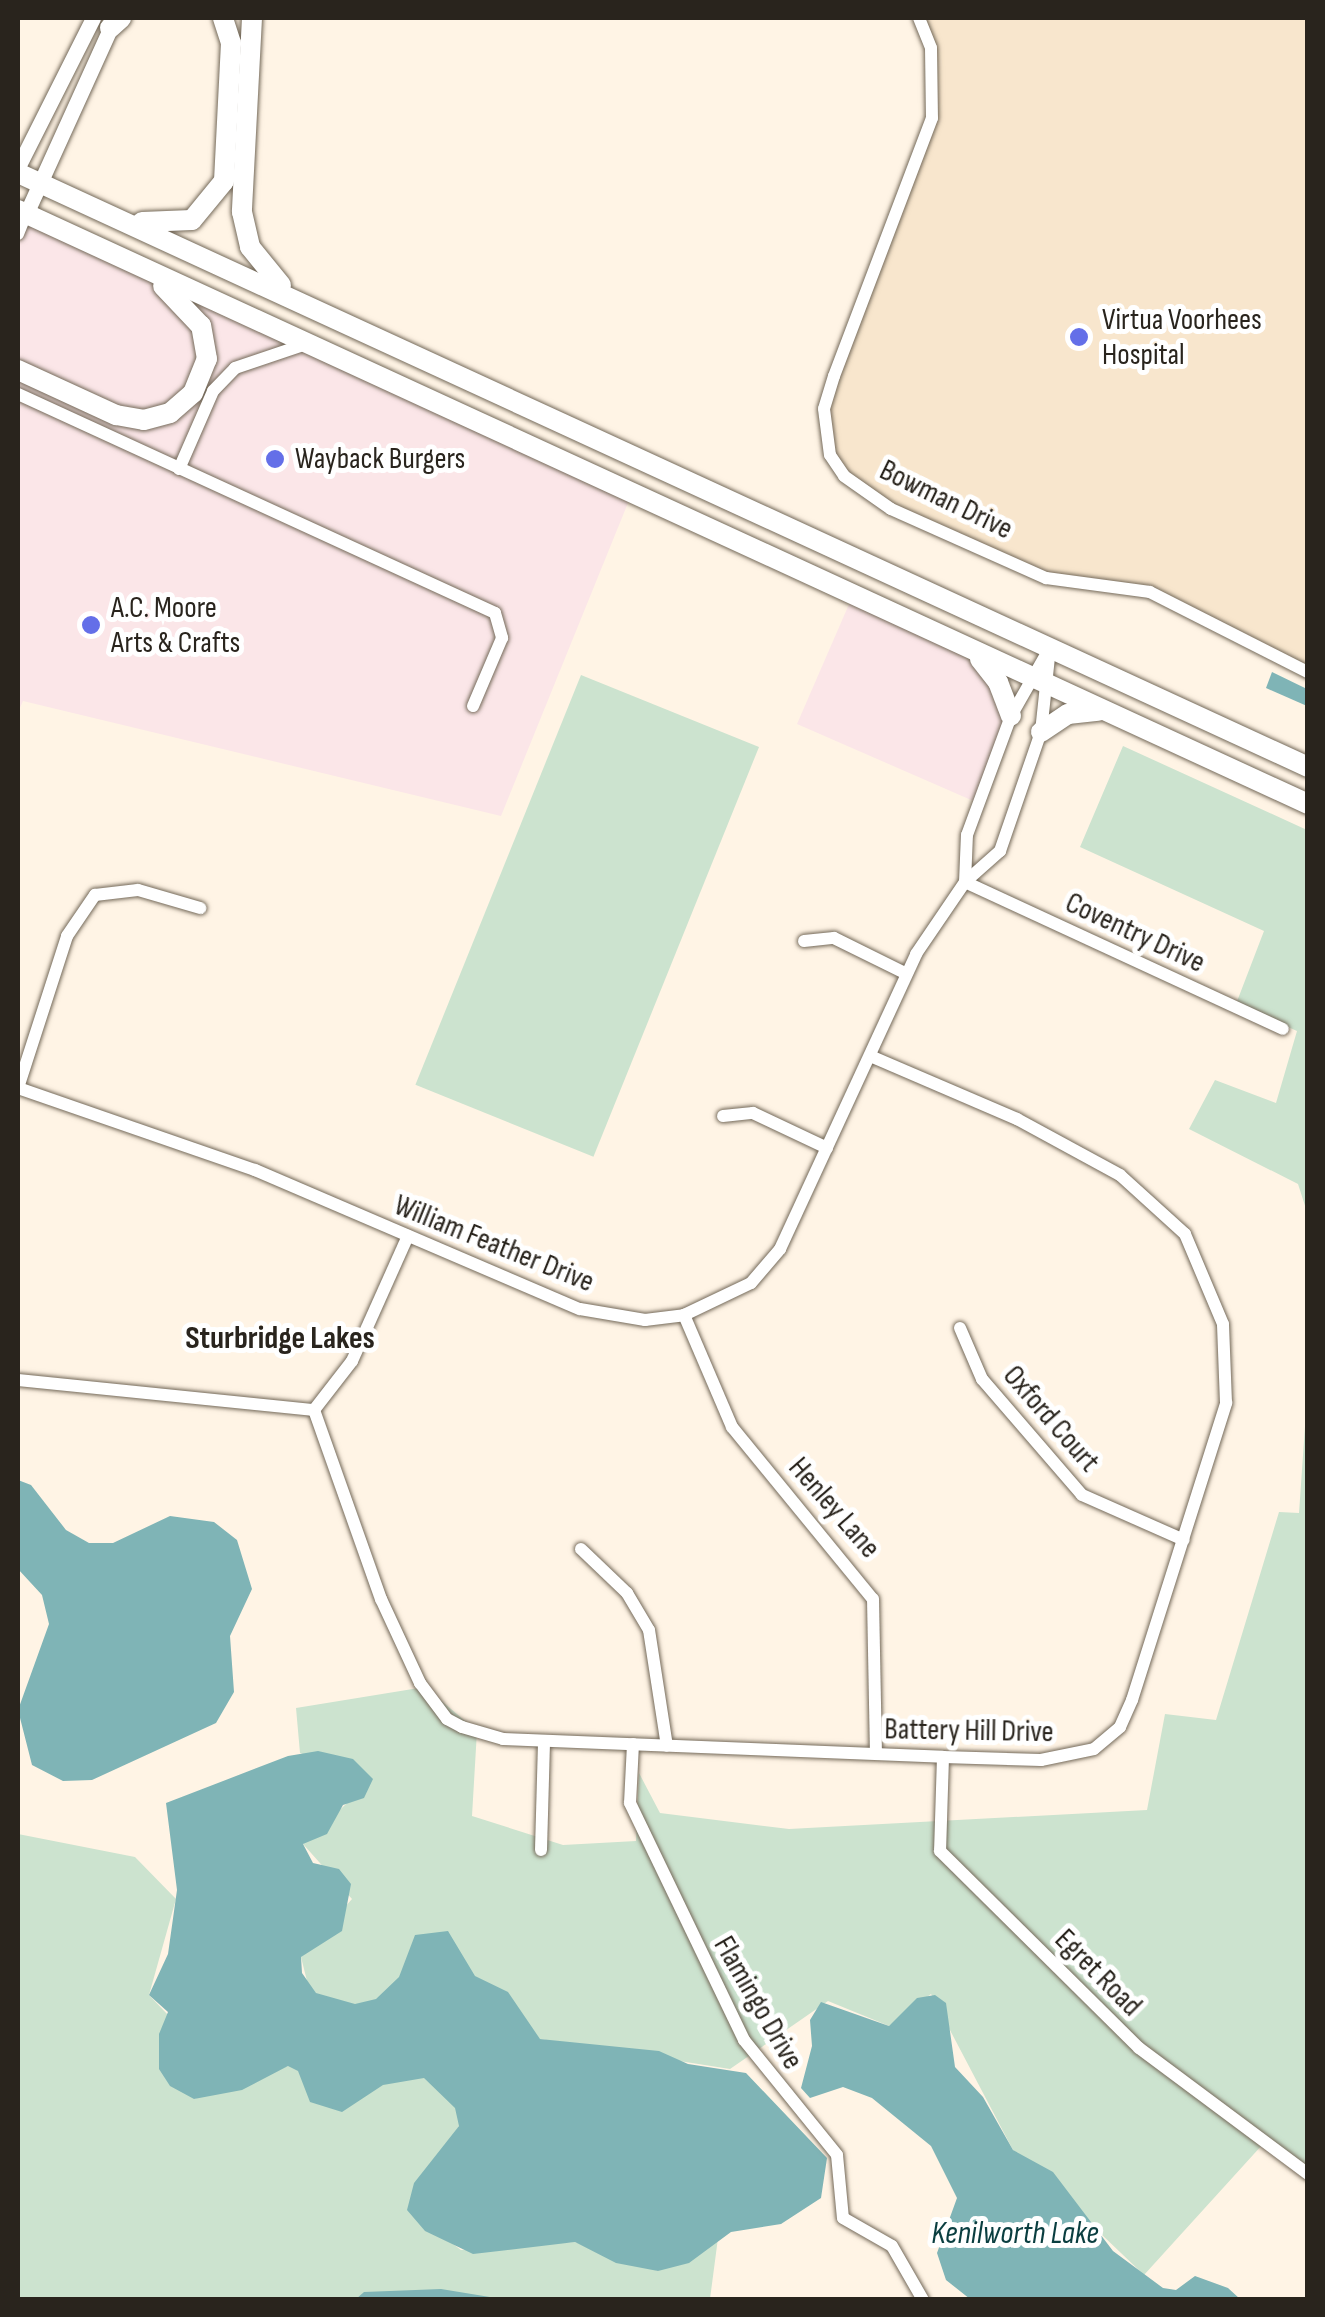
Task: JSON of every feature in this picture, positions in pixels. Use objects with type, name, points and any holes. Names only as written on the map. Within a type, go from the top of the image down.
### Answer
[{"type":"highway","points":[[90,206],[142,222],[176,224],[192,220],[217,196],[224,181],[231,61],[223,18]]},
{"type":"highway","points":[[252,18],[242,212],[246,238],[271,280],[312,305]]},
{"type":"highway","points":[[18,170],[40,184],[312,305],[1308,766]]},
{"type":"highway","points":[[22,212],[1308,804]]},
{"type":"highway","points":[[18,370],[116,415],[144,420],[180,406],[207,360],[201,326],[177,296],[134,264]]},
{"type":"highway","points":[[976,654],[998,682],[1011,716]]},
{"type":"highway","points":[[1041,732],[1068,714],[1100,711]]},
{"type":"street","name":"Bowman Drive","points":[[919,18],[931,48],[932,118],[824,409],[830,455],[844,476],[891,509],[1046,578],[1150,592],[1308,672]]},
{"type":"street","points":[[18,170],[110,20]]},
{"type":"street","points":[[18,234],[22,212],[40,184],[110,20]]},
{"type":"street","points":[[179,469],[213,391],[235,368],[306,344]]},
{"type":"street","points":[[18,394],[495,613],[502,638],[473,706]]},
{"type":"street","name":"William Feather Drive","points":[[965,882],[966,835],[1011,716],[1038,683],[1050,648]]},
{"type":"street","name":"William Feather Drive","points":[[18,1088],[255,1170],[580,1309],[646,1320],[684,1314],[751,1283],[780,1250],[907,974],[965,882],[1000,851],[1041,732],[1038,683]]},
{"type":"street","name":"Coventry Drive","points":[[965,882],[1283,1029]]},
{"type":"street","points":[[18,1088],[67,936],[87,903],[104,890],[126,889],[200,908]]},
{"type":"street","points":[[804,941],[834,938],[907,974]]},
{"type":"street","name":"Battery Hill Drive","points":[[314,1410],[381,1599],[420,1683],[446,1719],[462,1727],[503,1739],[943,1757],[1069,1758],[1094,1749],[1120,1727],[1226,1404],[1228,1373],[1222,1324],[1185,1234],[1120,1175],[1017,1119],[870,1056]]},
{"type":"street","points":[[723,1116],[753,1114],[827,1148]]},
{"type":"street","points":[[18,1380],[314,1410],[352,1361],[408,1236]]},
{"type":"street","name":"Henley Lane","points":[[684,1314],[732,1427],[873,1599],[876,1754]]},
{"type":"street","name":"Oxford Court","points":[[960,1328],[982,1380],[1082,1495],[1184,1540]]},
{"type":"street","points":[[581,1550],[627,1593],[650,1630],[667,1746]]},
{"type":"street","points":[[542,1850],[544,1740]]},
{"type":"street","name":"Flamingo Drive","points":[[633,1744],[630,1803],[744,2040],[838,2155],[843,2218],[892,2246],[923,2300]]},
{"type":"street","name":"Egret Road","points":[[943,1757],[940,1851],[1139,2048],[1308,2174]]},
{"type":"shaded area","name":"Virtua Voorhees Hospital","points":[[919,18],[1307,18],[1307,672],[1150,592],[1081,586],[921,521],[844,476],[824,431],[834,376],[923,147],[935,87]]},
{"type":"shaded area","points":[[18,210],[632,493],[501,816],[23,701],[18,712]]},
{"type":"shaded area","points":[[853,595],[976,654],[1011,716],[978,803],[797,724]]},
{"type":"green space","points":[[581,675],[759,747],[593,1157],[415,1085]]},
{"type":"green space","points":[[1123,746],[1307,830],[1307,1212],[1298,1184],[1189,1129],[1215,1080],[1276,1103],[1297,1031],[1236,1004],[1264,931],[1080,847]]},
{"type":"green space","points":[[1307,1397],[1307,2173],[1263,2144],[1144,2275],[1013,2150],[931,1994],[889,2026],[828,2001],[730,2069],[540,2039],[459,2126],[408,2210],[461,2250],[575,2242],[658,2271],[718,2238],[710,2299],[18,2300],[18,1834],[135,1857],[176,1899],[149,1995],[168,2015],[194,2099],[288,2066],[308,1985],[301,1957],[352,1899],[303,1844],[372,1780],[300,1753],[296,1708],[425,1687],[477,1731],[472,1816],[563,1845],[636,1841],[639,1773],[660,1813],[789,1829],[1147,1810],[1165,1714],[1216,1720],[1279,1512],[1299,1513]]},
{"type":"water","points":[[1272,672],[1307,689],[1307,706],[1266,688]]},
{"type":"water","points":[[18,1480],[31,1485],[66,1530],[89,1543],[113,1543],[170,1516],[214,1522],[237,1540],[252,1589],[230,1636],[234,1692],[216,1723],[92,1780],[63,1781],[32,1765],[18,1710],[49,1624],[42,1595],[18,1569]]},
{"type":"water","points":[[318,1751],[353,1759],[373,1779],[364,1798],[343,1805],[327,1834],[303,1844],[313,1863],[339,1869],[351,1884],[342,1931],[301,1957],[302,1973],[316,1993],[355,2004],[376,1999],[399,1977],[415,1935],[448,1931],[475,1976],[508,1992],[540,2039],[659,2051],[688,2064],[746,2073],[827,2158],[821,2198],[781,2224],[731,2232],[689,2263],[658,2271],[616,2263],[575,2242],[473,2254],[425,2231],[407,2210],[414,2183],[459,2126],[455,2108],[424,2078],[383,2085],[342,2112],[310,2102],[298,2071],[288,2066],[242,2090],[194,2099],[170,2086],[159,2069],[159,2034],[168,2012],[149,1995],[168,1954],[177,1890],[166,1803],[288,1756]]},
{"type":"water","name":"Kenilworth Lake","points":[[935,1995],[946,2003],[955,2067],[983,2097],[1013,2150],[1053,2172],[1113,2251],[1163,2288],[1176,2290],[1195,2276],[1228,2288],[1240,2299],[970,2299],[946,2280],[937,2253],[957,2198],[931,2146],[872,2098],[843,2087],[810,2098],[801,2088],[812,2046],[810,2020],[821,2002],[889,2026],[917,1998]]},
{"type":"water","points":[[441,2289],[502,2299],[356,2299],[364,2292]]},
{"type":"place","name":"Virtua Voorhees Hospital","points":[[1079,337]]},
{"type":"place","name":"Wayback Burgers","points":[[275,459]]},
{"type":"place","name":"A.C. Moore Arts & Crafts","points":[[91,625]]},
{"type":"district","name":"Sturbridge Lakes","points":[[280,1339]]}]
